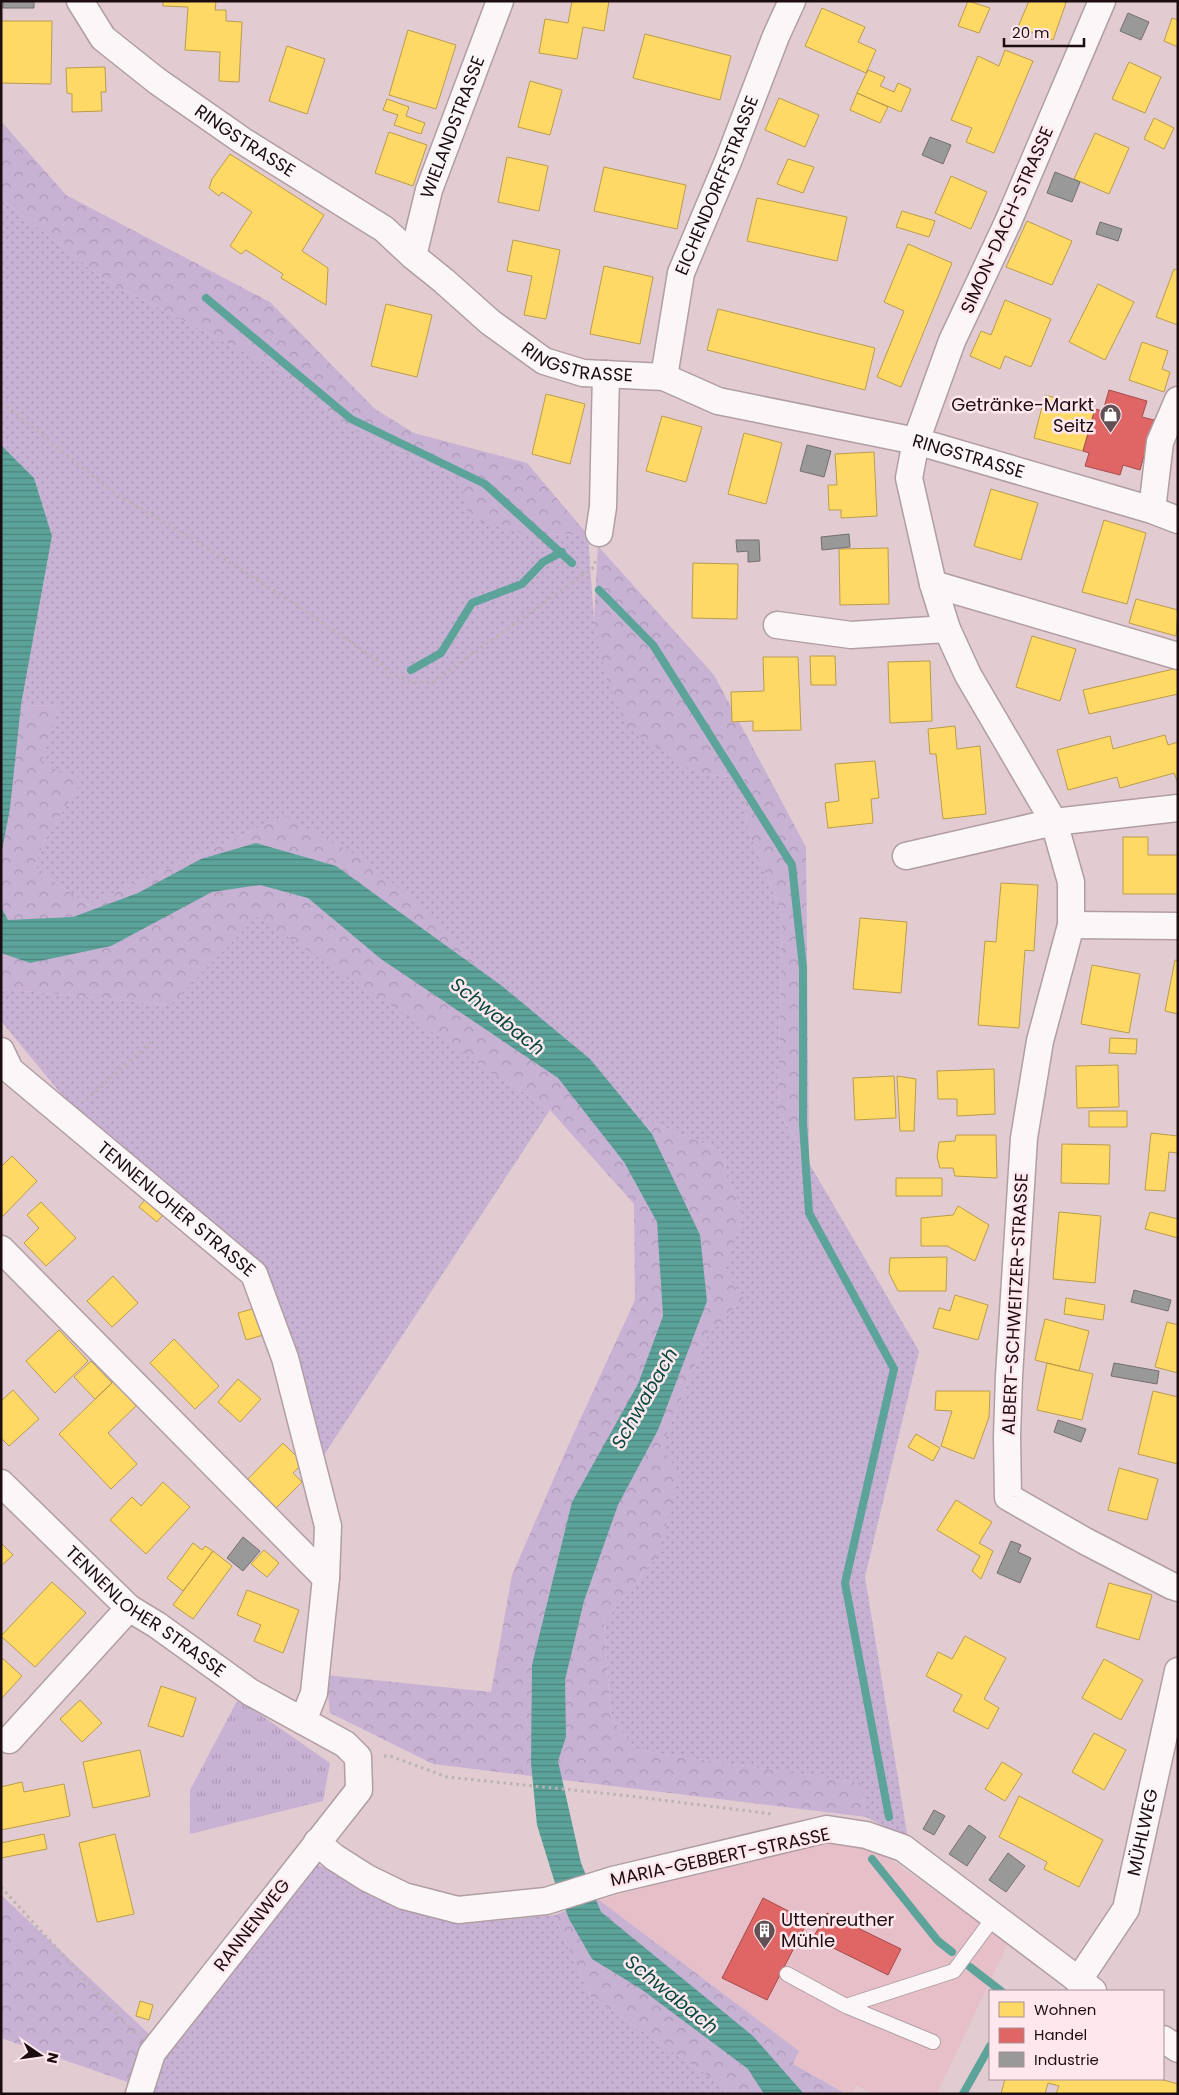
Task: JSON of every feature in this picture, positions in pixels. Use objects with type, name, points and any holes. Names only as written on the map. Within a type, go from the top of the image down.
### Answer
[{"type":"street","name":"RINGSTRASSE","points":[[80,1],[104,38],[157,81],[244,141],[384,228],[413,256],[490,322],[544,361],[583,373],[664,377],[718,401],[916,441],[1152,510],[1178,520]]},
{"type":"street","name":"WIELANDSTRASSE","points":[[413,256],[429,190],[500,1]]},
{"type":"street","name":"EICHENDORFFSTRASSE","points":[[664,377],[681,272],[729,159],[776,36],[792,1]]},
{"type":"street","name":"SIMON-DACH-STRASSE","points":[[916,441],[952,342],[1012,213],[1102,1]]},
{"type":"street","points":[[599,533],[603,507],[606,374]]},
{"type":"street","points":[[1152,510],[1160,442],[1178,400]]},
{"type":"street","name":"ALBERT-SCHWEITZER-STRASSE","points":[[916,441],[909,478],[933,584],[947,629],[968,675],[1054,822],[1071,882],[1071,925],[1040,1042],[1024,1138],[1008,1376],[1008,1496],[1085,1541],[1178,1588]]},
{"type":"street","points":[[933,584],[1178,656]]},
{"type":"street","points":[[777,625],[851,635],[947,629]]},
{"type":"street","points":[[906,856],[1054,822],[1178,808]]},
{"type":"street","points":[[1071,925],[1178,926]]},
{"type":"street","name":"TENNENLOHER STRASSE","points":[[1,1051],[10,1070],[254,1274],[285,1358],[328,1526],[326,1578],[314,1693],[303,1721]]},
{"type":"street","points":[[1,1249],[326,1578]]},
{"type":"street","name":"TENNENLOHER STRASSE","points":[[4,1490],[129,1608],[250,1692],[345,1744],[358,1757]]},
{"type":"street","points":[[9,1740],[129,1608]]},
{"type":"street","name":"MÜHLWEG","points":[[1085,1986],[1126,1909],[1178,1671]]},
{"type":"street","name":"RANNENWEG","points":[[139,2094],[152,2053],[359,1790],[358,1757]]},
{"type":"street","name":"MARIA-GEBBERT-STRASSE","points":[[317,1842],[334,1858],[367,1878],[404,1896],[458,1910],[546,1900],[613,1880],[827,1829],[866,1835],[903,1848],[1085,1986]]},
{"type":"street","points":[[1164,2040],[1178,2049]]},
{"type":"lane","points":[[846,2006],[954,1971],[994,1917]]},
{"type":"lane","points":[[787,1974],[846,2006],[933,2042]]},
{"type":"path","points":[[1,402],[113,492],[198,542],[295,604],[373,657],[392,674],[414,683],[433,682],[594,567],[599,533]]},
{"type":"path","points":[[67,1118],[151,1042]]},
{"type":"path","points":[[358,1757],[390,1756],[447,1777],[630,1796],[777,1815]]},
{"type":"path","points":[[1,1887],[152,2053]]},
{"type":"shaded area","points":[[821,1842],[849,1844],[884,1855],[1008,1943],[937,2094],[871,2094],[857,2085],[852,2094],[846,2094],[793,2064],[799,2051],[599,1900],[765,1853]]},
{"type":"green space","points":[[1,121],[66,195],[270,302],[375,409],[414,433],[527,463],[588,535],[525,534],[469,518],[460,478],[347,427],[281,371],[105,280],[1,199]]},
{"type":"green space","points":[[1,199],[105,280],[281,371],[347,427],[460,478],[525,534],[588,535],[594,621],[697,774],[744,778],[747,827],[782,914],[778,1110],[919,1351],[865,1577],[908,1839],[866,1817],[861,1783],[637,1750],[611,1718],[604,1622],[658,1555],[661,1448],[709,1332],[743,1299],[723,1270],[743,1217],[720,1150],[646,1120],[285,816],[87,905],[34,866],[44,842],[82,779],[40,764],[59,706],[21,705],[52,536],[34,478],[1,445]]},
{"type":"green space","points":[[598,546],[714,675],[806,847],[809,1162],[778,1110],[782,914],[747,827],[744,778],[697,774],[626,727],[605,674],[594,621]]},
{"type":"green space","points":[[1,701],[21,705],[59,706],[41,764],[83,779],[44,842],[34,866],[87,905],[285,816],[361,858],[424,908],[516,1009],[646,1120],[720,1150],[743,1217],[724,1270],[744,1299],[709,1332],[661,1448],[680,1472],[658,1555],[604,1622],[611,1718],[637,1750],[862,1783],[866,1817],[433,1764],[330,1713],[326,1675],[491,1692],[512,1575],[568,1446],[635,1300],[634,1204],[550,1110],[257,917],[170,1005],[1,989]]},
{"type":"green space","points":[[257,916],[550,1110],[324,1455],[260,1266],[76,1112],[1,1021],[1,989],[170,1005]]},
{"type":"green space","points":[[238,1699],[330,1763],[323,1801],[190,1834],[190,1790]]},
{"type":"green space","points":[[311,1862],[462,1924],[554,1915],[590,1996],[735,2094],[137,2094]]},
{"type":"green space","points":[[1,1895],[162,2046],[139,2086],[1,2038]]},
{"type":"green space","points":[[599,1900],[799,2051],[793,2064],[846,2094],[735,2094],[590,1996],[554,1915]]},
{"type":"water","points":[[1,445],[34,478],[52,536],[21,705],[10,808],[1,856]]},
{"type":"water","name":"Schwabach","points":[[256,843],[336,866],[502,986],[590,1059],[652,1134],[700,1235],[707,1301],[658,1430],[618,1505],[584,1601],[565,1680],[566,1737],[558,1761],[581,1863],[601,1912],[753,2036],[804,2094],[764,2094],[748,2069],[641,1989],[592,1959],[569,1919],[554,1880],[537,1825],[531,1763],[532,1665],[572,1502],[638,1384],[663,1316],[657,1222],[624,1162],[558,1078],[381,959],[308,898],[260,885],[212,892],[111,946],[30,963],[1,953],[1,907],[8,920],[73,917],[138,893],[201,859]]},
{"type":"building: Wohnen","points":[[163,1],[216,1],[215,10],[226,10],[226,21],[242,22],[239,82],[219,81],[220,52],[185,50],[188,7],[163,6]]},
{"type":"building: Wohnen","points":[[572,1],[609,1],[604,31],[583,27],[577,59],[539,53],[545,19],[568,23]]},
{"type":"building: Wohnen","points":[[968,1],[990,8],[979,33],[958,26]]},
{"type":"building: Wohnen","points":[[1029,1],[1062,1],[1066,3],[1053,40],[1018,27]]},
{"type":"building: Wohnen","points":[[822,8],[865,27],[858,42],[876,50],[866,73],[805,46]]},
{"type":"building: Wohnen","points":[[1172,18],[1178,20],[1178,47],[1164,41]]},
{"type":"building: Wohnen","points":[[1,21],[52,21],[51,84],[1,83]]},
{"type":"building: Wohnen","points":[[408,30],[456,45],[436,109],[389,95]]},
{"type":"building: Wohnen","points":[[645,34],[731,56],[720,100],[633,78]]},
{"type":"building: Wohnen","points":[[287,46],[325,59],[307,114],[269,101]]},
{"type":"building: Wohnen","points":[[1005,50],[1033,61],[994,153],[966,142],[972,128],[951,120],[978,56],[999,66]]},
{"type":"building: Wohnen","points":[[1129,62],[1161,77],[1145,113],[1112,99]]},
{"type":"building: Wohnen","points":[[105,67],[106,92],[101,92],[102,111],[72,112],[72,94],[67,93],[66,68]]},
{"type":"building: Wohnen","points":[[868,70],[885,77],[880,86],[894,92],[898,83],[911,89],[901,112],[857,93]]},
{"type":"building: Wohnen","points":[[530,81],[562,90],[550,135],[518,127]]},
{"type":"building: Wohnen","points":[[857,93],[888,107],[880,123],[850,110]]},
{"type":"building: Wohnen","points":[[779,98],[819,115],[805,147],[765,130]]},
{"type":"building: Wohnen","points":[[387,99],[409,107],[406,116],[425,123],[421,134],[394,125],[398,115],[383,110]]},
{"type":"building: Wohnen","points":[[1154,118],[1174,128],[1164,149],[1144,139]]},
{"type":"building: Wohnen","points":[[389,132],[427,145],[413,186],[375,173]]},
{"type":"building: Wohnen","points":[[1095,133],[1129,148],[1109,194],[1074,179]]},
{"type":"building: Wohnen","points":[[230,154],[324,215],[302,251],[328,268],[326,305],[281,278],[283,274],[246,250],[241,254],[230,246],[252,212],[222,192],[219,196],[209,188],[212,179]]},
{"type":"building: Wohnen","points":[[507,157],[548,166],[539,211],[498,202]]},
{"type":"building: Wohnen","points":[[788,159],[814,167],[803,193],[777,184]]},
{"type":"building: Wohnen","points":[[604,167],[686,185],[677,229],[594,211]]},
{"type":"building: Wohnen","points":[[951,176],[987,192],[971,229],[935,213]]},
{"type":"building: Wohnen","points":[[757,198],[847,217],[837,261],[747,241]]},
{"type":"building: Wohnen","points":[[902,211],[935,221],[929,237],[896,227]]},
{"type":"building: Wohnen","points":[[1027,221],[1072,241],[1052,285],[1006,267]]},
{"type":"building: Wohnen","points":[[513,240],[560,250],[546,319],[524,315],[532,276],[507,271]]},
{"type":"building: Wohnen","points":[[908,244],[952,263],[901,387],[877,377],[904,311],[884,302]]},
{"type":"building: Wohnen","points":[[604,266],[653,277],[640,344],[590,334]]},
{"type":"building: Wohnen","points":[[1174,269],[1178,270],[1178,325],[1156,317]]},
{"type":"building: Wohnen","points":[[1098,284],[1134,302],[1105,360],[1069,342]]},
{"type":"building: Wohnen","points":[[1005,300],[1051,319],[1031,367],[1005,356],[1000,369],[970,356],[981,331],[991,335]]},
{"type":"building: Wohnen","points":[[386,304],[432,315],[417,377],[371,366]]},
{"type":"building: Wohnen","points":[[718,309],[875,348],[865,390],[707,350]]},
{"type":"building: Wohnen","points":[[1142,342],[1168,351],[1162,369],[1170,372],[1164,392],[1129,380]]},
{"type":"building: Wohnen","points":[[546,394],[585,404],[570,464],[532,454]]},
{"type":"building: Wohnen","points":[[1045,395],[1095,409],[1083,451],[1034,438]]},
{"type":"building: Wohnen","points":[[662,416],[702,427],[686,482],[646,471]]},
{"type":"building: Wohnen","points":[[744,433],[782,443],[766,504],[728,494]]},
{"type":"building: Wohnen","points":[[874,452],[877,516],[841,518],[841,510],[829,510],[828,485],[837,485],[835,454]]},
{"type":"building: Wohnen","points":[[991,489],[1038,503],[1021,560],[974,546]]},
{"type":"building: Wohnen","points":[[1104,520],[1146,533],[1127,604],[1082,592]]},
{"type":"building: Wohnen","points":[[888,548],[889,604],[840,605],[839,549]]},
{"type":"building: Wohnen","points":[[693,563],[738,564],[737,619],[692,618]]},
{"type":"building: Wohnen","points":[[1136,599],[1178,610],[1176,636],[1129,623]]},
{"type":"building: Wohnen","points":[[1032,636],[1076,649],[1060,701],[1016,687]]},
{"type":"building: Wohnen","points":[[810,656],[835,656],[836,685],[811,685]]},
{"type":"building: Wohnen","points":[[763,657],[798,657],[801,730],[753,731],[753,721],[732,722],[731,692],[764,691]]},
{"type":"building: Wohnen","points":[[930,661],[932,721],[890,723],[888,662]]},
{"type":"building: Wohnen","points":[[1178,668],[1178,694],[1089,714],[1083,690]]},
{"type":"building: Wohnen","points":[[955,726],[957,749],[980,746],[986,814],[943,819],[936,754],[930,754],[928,729]]},
{"type":"building: Wohnen","points":[[1165,735],[1168,745],[1178,742],[1178,783],[1174,773],[1120,788],[1117,777],[1068,790],[1057,750],[1110,736],[1113,749]]},
{"type":"building: Wohnen","points":[[875,761],[879,798],[871,799],[873,823],[828,828],[825,803],[839,801],[835,764]]},
{"type":"building: Wohnen","points":[[1123,837],[1148,837],[1148,855],[1178,855],[1178,894],[1123,894]]},
{"type":"building: Wohnen","points":[[1001,883],[1038,885],[1034,951],[1025,950],[1019,1028],[978,1025],[985,941],[996,942]]},
{"type":"building: Wohnen","points":[[860,918],[907,922],[901,993],[853,989]]},
{"type":"building: Wohnen","points":[[1175,960],[1178,961],[1178,1014],[1165,1011]]},
{"type":"building: Wohnen","points":[[1092,965],[1140,974],[1129,1033],[1081,1024]]},
{"type":"building: Wohnen","points":[[1110,1038],[1137,1039],[1136,1054],[1109,1053]]},
{"type":"building: Wohnen","points":[[1118,1065],[1119,1107],[1077,1108],[1076,1066]]},
{"type":"building: Wohnen","points":[[994,1069],[995,1114],[957,1116],[957,1099],[938,1099],[937,1071]]},
{"type":"building: Wohnen","points":[[894,1076],[896,1118],[855,1120],[853,1078]]},
{"type":"building: Wohnen","points":[[897,1076],[916,1079],[914,1131],[900,1131]]},
{"type":"building: Wohnen","points":[[1089,1111],[1127,1111],[1127,1127],[1089,1127]]},
{"type":"building: Wohnen","points":[[1151,1133],[1178,1136],[1178,1153],[1169,1152],[1165,1191],[1145,1190]]},
{"type":"building: Wohnen","points":[[956,1135],[996,1135],[997,1178],[955,1176],[953,1168],[940,1168],[937,1157],[939,1142],[955,1141]]},
{"type":"building: Wohnen","points":[[1062,1144],[1110,1145],[1109,1184],[1061,1183]]},
{"type":"building: Wohnen","points":[[12,1156],[37,1181],[2,1217],[1,1167]]},
{"type":"building: Wohnen","points":[[896,1178],[942,1178],[942,1196],[896,1196]]},
{"type":"building: Wohnen","points":[[148,1196],[166,1211],[157,1222],[139,1207]]},
{"type":"building: Wohnen","points":[[41,1202],[76,1238],[46,1266],[24,1243],[39,1228],[27,1215]]},
{"type":"building: Wohnen","points":[[958,1206],[989,1225],[975,1261],[947,1246],[921,1246],[921,1218],[953,1215]]},
{"type":"building: Wohnen","points":[[1059,1212],[1101,1216],[1095,1283],[1053,1279]]},
{"type":"building: Wohnen","points":[[1150,1212],[1178,1219],[1178,1238],[1145,1229]]},
{"type":"building: Wohnen","points":[[947,1257],[946,1291],[898,1291],[889,1273],[890,1258]]},
{"type":"building: Wohnen","points":[[113,1276],[138,1303],[112,1327],[87,1301]]},
{"type":"building: Wohnen","points":[[955,1295],[988,1305],[978,1340],[933,1328],[939,1308],[950,1311]]},
{"type":"building: Wohnen","points":[[1066,1298],[1105,1305],[1103,1320],[1064,1314]]},
{"type":"building: Wohnen","points":[[259,1307],[267,1334],[246,1340],[238,1313]]},
{"type":"building: Wohnen","points":[[1045,1319],[1089,1331],[1079,1371],[1035,1360]]},
{"type":"building: Wohnen","points":[[1167,1322],[1178,1325],[1178,1373],[1155,1367]]},
{"type":"building: Wohnen","points":[[59,1330],[88,1361],[55,1393],[26,1361]]},
{"type":"building: Wohnen","points":[[174,1339],[219,1386],[195,1409],[150,1363]]},
{"type":"building: Wohnen","points":[[91,1361],[112,1383],[95,1399],[74,1377]]},
{"type":"building: Wohnen","points":[[1047,1363],[1093,1374],[1082,1420],[1037,1410]]},
{"type":"building: Wohnen","points":[[238,1379],[261,1399],[240,1422],[218,1402]]},
{"type":"building: Wohnen","points":[[115,1380],[138,1404],[108,1433],[137,1464],[111,1489],[59,1434]]},
{"type":"building: Wohnen","points":[[13,1390],[39,1419],[9,1446],[1,1438],[1,1401]]},
{"type":"building: Wohnen","points":[[936,1391],[990,1391],[989,1417],[974,1459],[941,1446],[952,1411],[935,1410]]},
{"type":"building: Wohnen","points":[[1153,1391],[1178,1397],[1178,1464],[1138,1454]]},
{"type":"building: Wohnen","points":[[916,1434],[940,1448],[933,1461],[908,1447]]},
{"type":"building: Wohnen","points":[[283,1443],[303,1463],[293,1473],[302,1482],[274,1510],[246,1481]]},
{"type":"building: Wohnen","points":[[1119,1468],[1158,1479],[1147,1520],[1108,1510]]},
{"type":"building: Wohnen","points":[[163,1482],[190,1507],[146,1554],[110,1520],[132,1497],[141,1506]]},
{"type":"building: Wohnen","points":[[956,1500],[992,1522],[979,1543],[993,1551],[981,1579],[972,1571],[980,1556],[937,1530]]},
{"type":"building: Wohnen","points":[[1,1543],[13,1555],[1,1566]]},
{"type":"building: Wohnen","points":[[193,1543],[202,1550],[205,1546],[213,1551],[183,1591],[167,1578]]},
{"type":"building: Wohnen","points":[[264,1550],[279,1563],[267,1577],[251,1564]]},
{"type":"building: Wohnen","points":[[213,1551],[232,1566],[193,1619],[173,1605]]},
{"type":"building: Wohnen","points":[[52,1582],[86,1613],[35,1667],[1,1636]]},
{"type":"building: Wohnen","points":[[1109,1583],[1152,1595],[1139,1640],[1096,1627]]},
{"type":"building: Wohnen","points":[[247,1590],[299,1610],[283,1653],[254,1641],[261,1625],[237,1615]]},
{"type":"building: Wohnen","points":[[965,1636],[1006,1658],[984,1699],[999,1708],[988,1729],[953,1711],[962,1695],[926,1676],[938,1652],[952,1659]]},
{"type":"building: Wohnen","points":[[1,1657],[22,1676],[1,1699]]},
{"type":"building: Wohnen","points":[[1104,1659],[1143,1680],[1121,1720],[1082,1698]]},
{"type":"building: Wohnen","points":[[161,1686],[196,1698],[183,1737],[148,1726]]},
{"type":"building: Wohnen","points":[[80,1700],[102,1723],[82,1742],[60,1719]]},
{"type":"building: Wohnen","points":[[1094,1733],[1126,1750],[1104,1790],[1072,1772]]},
{"type":"building: Wohnen","points":[[140,1750],[150,1796],[93,1808],[83,1762]]},
{"type":"building: Wohnen","points":[[1002,1762],[1022,1774],[1005,1801],[985,1789]]},
{"type":"building: Wohnen","points":[[22,1782],[24,1792],[64,1784],[70,1816],[1,1830],[1,1787]]},
{"type":"building: Wohnen","points":[[1019,1796],[1103,1840],[1079,1887],[1044,1869],[1047,1862],[999,1837]]},
{"type":"building: Wohnen","points":[[44,1834],[47,1849],[1,1858],[1,1843]]},
{"type":"building: Wohnen","points":[[115,1834],[134,1914],[97,1922],[79,1843]]},
{"type":"building: Wohnen","points":[[140,2001],[153,2005],[149,2020],[136,2016]]},
{"type":"building: Wohnen","points":[[1005,2080],[1164,2080],[1178,2084],[1178,2094],[1056,2094],[1059,2086],[1048,2083],[1045,2094],[1001,2094]]},
{"type":"building: Handel","points":[[1109,390],[1147,401],[1142,417],[1154,420],[1140,470],[1123,465],[1120,475],[1085,466],[1089,453],[1083,451],[1095,409],[1103,411]]},
{"type":"building: Handel","name":"Uttenreuther Mühle","points":[[763,1898],[808,1921],[767,2000],[722,1978]]},
{"type":"building: Handel","points":[[827,1913],[901,1949],[888,1975],[813,1938]]},
{"type":"building: Industrie","points":[[3,1],[34,1],[34,8],[3,8]]},
{"type":"building: Industrie","points":[[1128,13],[1149,22],[1141,40],[1120,31]]},
{"type":"building: Industrie","points":[[930,137],[951,145],[943,164],[922,155]]},
{"type":"building: Industrie","points":[[1055,172],[1080,182],[1072,202],[1047,193]]},
{"type":"building: Industrie","points":[[1100,222],[1122,229],[1118,241],[1096,234]]},
{"type":"building: Industrie","points":[[807,445],[831,451],[824,477],[800,471]]},
{"type":"building: Industrie","points":[[849,534],[850,547],[822,550],[821,537]]},
{"type":"building: Industrie","points":[[736,540],[759,540],[760,561],[748,562],[748,551],[737,552]]},
{"type":"building: Industrie","points":[[1134,1290],[1171,1300],[1168,1311],[1131,1302]]},
{"type":"building: Industrie","points":[[1114,1363],[1159,1371],[1157,1384],[1111,1376]]},
{"type":"building: Industrie","points":[[1058,1420],[1086,1429],[1081,1442],[1054,1432]]},
{"type":"building: Industrie","points":[[243,1537],[260,1551],[243,1571],[227,1558]]},
{"type":"building: Industrie","points":[[1011,1541],[1021,1545],[1018,1552],[1031,1558],[1020,1583],[997,1573]]},
{"type":"building: Industrie","points":[[934,1810],[945,1816],[934,1835],[923,1829]]},
{"type":"building: Industrie","points":[[969,1825],[986,1837],[967,1866],[949,1854]]},
{"type":"building: Industrie","points":[[1008,1853],[1025,1866],[1006,1892],[989,1880]]},
{"type":"waterway","points":[[206,298],[351,419],[485,484],[572,563]]},
{"type":"waterway","points":[[411,670],[441,653],[472,603],[522,584],[543,562],[562,552]]},
{"type":"waterway","points":[[599,590],[653,645],[792,865],[803,968],[803,1124],[809,1213],[894,1369],[845,1583],[889,1817]]},
{"type":"waterway","points":[[872,1859],[938,1941],[952,1952]]},
{"type":"waterway","points":[[970,1967],[1000,1990]]},
{"type":"waterway","points":[[963,2094],[989,2048]]},
{"type":"place","name":"Getränke-Markt Seitz","points":[[1110,434]]},
{"type":"place","name":"Uttenreuther Mühle","points":[[765,1949]]}]
